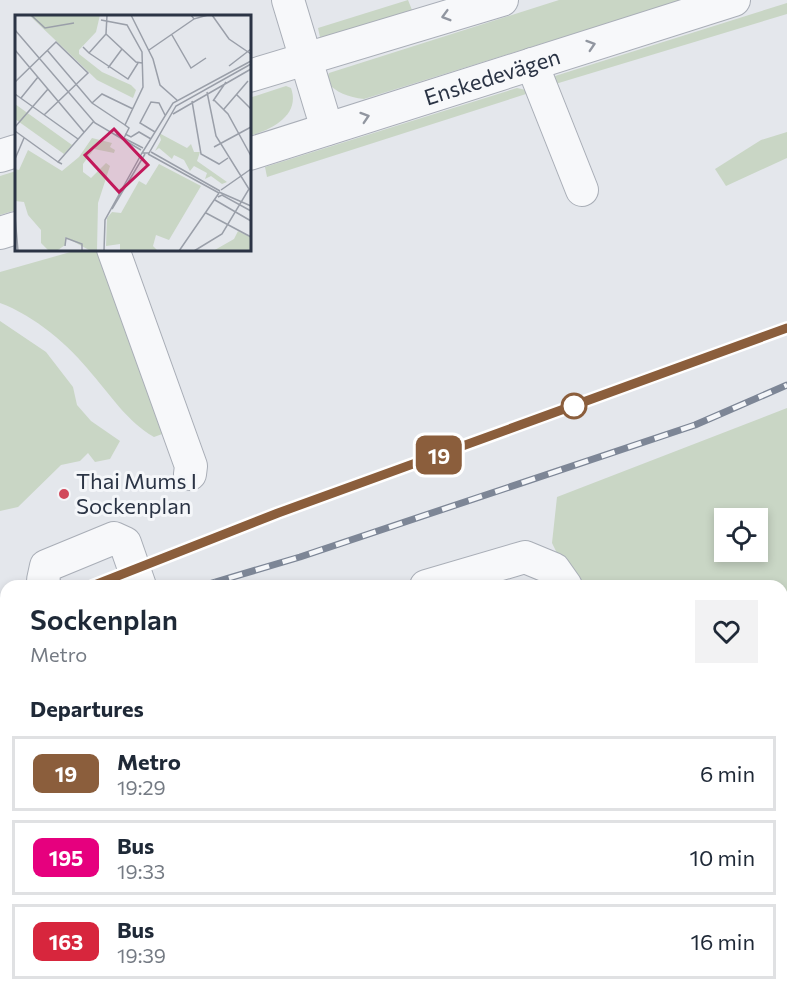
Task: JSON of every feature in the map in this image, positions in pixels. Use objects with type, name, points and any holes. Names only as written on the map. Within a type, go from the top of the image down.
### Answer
[{"type":"street","points":[[288,0],[303,58],[327,129]]},
{"type":"street","points":[[250,76],[502,0]]},
{"type":"street","name":"Enskedevägen","points":[[250,153],[735,0]]},
{"type":"street","points":[[532,64],[582,190]]},
{"type":"street","points":[[0,156],[15,151]]},
{"type":"street","points":[[0,233],[15,228]]},
{"type":"street","points":[[113,250],[191,466],[190,474]]},
{"type":"street","points":[[42,580],[46,566],[114,538],[125,543],[138,580]]},
{"type":"street","points":[[454,580],[525,557],[554,569],[562,580]]},
{"type":"green space","points":[[408,0],[412,10],[320,37],[318,28]]},
{"type":"green space","points":[[559,0],[682,0],[364,99],[343,94],[326,81],[329,73]]},
{"type":"green space","points":[[787,3],[787,14],[552,85],[555,76]]},
{"type":"green space","points":[[286,86],[291,88],[293,98],[288,114],[282,120],[266,130],[250,136],[250,98]]},
{"type":"green space","points":[[517,88],[526,90],[526,94],[267,177],[265,167]]},
{"type":"green space","points":[[787,132],[787,158],[726,186],[715,169],[761,140]]},
{"type":"green space","points":[[15,171],[15,210],[0,215],[0,176]]},
{"type":"green space","points":[[77,250],[103,250],[165,433],[154,437],[144,431],[113,400],[83,363],[51,332],[0,303],[0,272]]},
{"type":"green space","points":[[0,321],[46,352],[73,387],[77,405],[91,421],[120,441],[110,459],[95,462],[88,453],[80,461],[61,465],[18,507],[0,511]]},
{"type":"green space","points":[[787,408],[787,580],[570,580],[552,543],[557,497]]},
{"type":"railway","points":[[108,580],[278,514],[787,328]]},
{"type":"railway","points":[[222,580],[300,557],[695,425],[787,385]]},
{"type":"metro line","name":"19","points":[[107,580],[278,513],[787,328]]},
{"type":"place","name":"Thai Mums I Sockenplan","points":[[64,494]]}]
